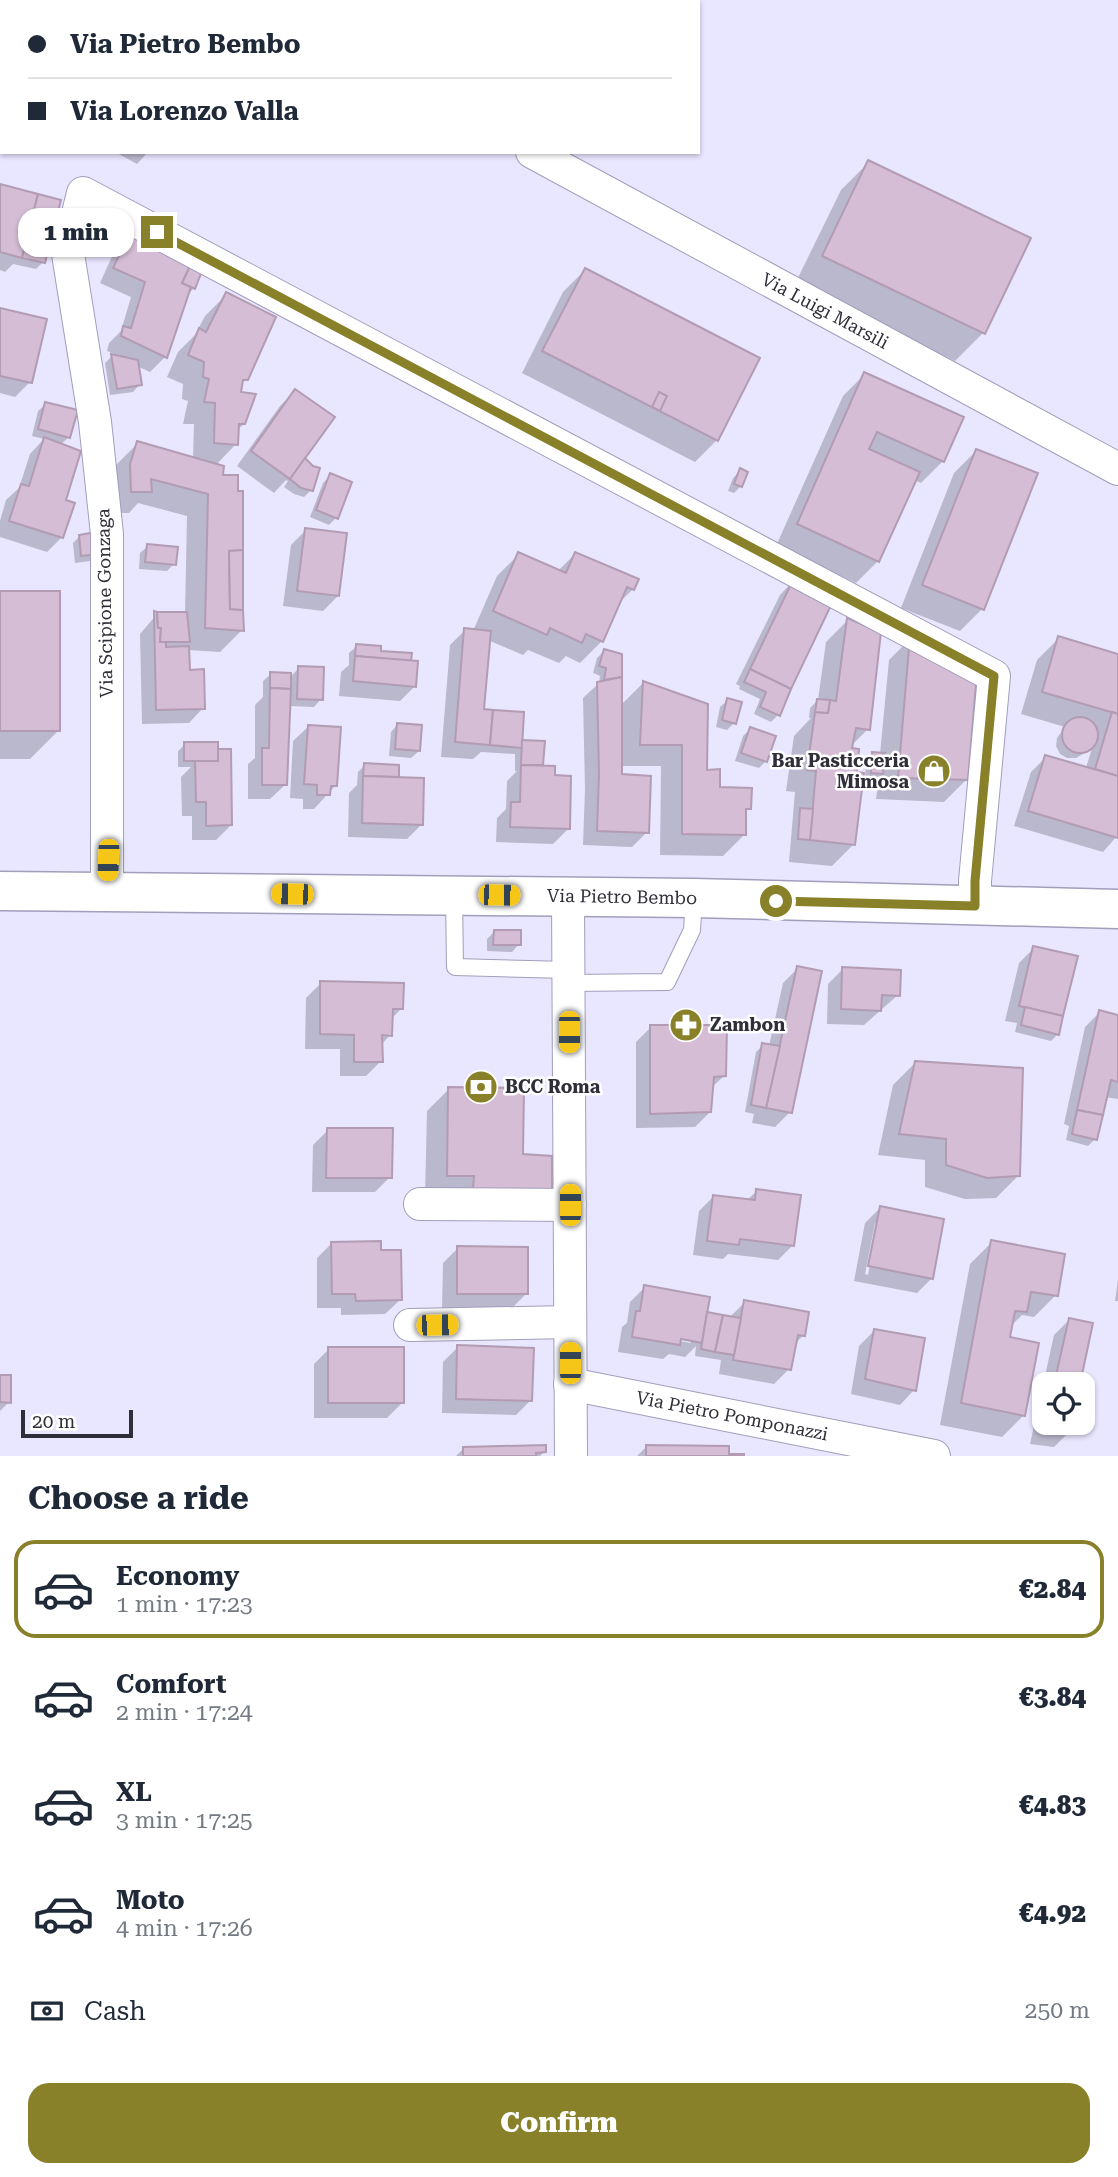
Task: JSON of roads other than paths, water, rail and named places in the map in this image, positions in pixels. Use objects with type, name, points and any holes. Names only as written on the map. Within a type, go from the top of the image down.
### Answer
[{"type":"main road","name":"Via Pietro Bembo","points":[[0,891],[694,898],[1118,909]]},
{"type":"street","name":"Via Luigi Marsili","points":[[536,154],[1118,468]]},
{"type":"street","name":"Via Scipione Gonzaga","points":[[107,892],[107,534],[95,422],[68,254],[83,193],[994,676],[975,906]]},
{"type":"street","points":[[568,897],[571,1456]]},
{"type":"street","points":[[420,1204],[570,1205]]},
{"type":"street","points":[[410,1325],[570,1322]]},
{"type":"street","name":"Via Pietro Pomponazzi","points":[[570,1384],[934,1456]]},
{"type":"lane","points":[[454,895],[455,967],[667,982],[692,930],[694,898]]},
{"type":"place","name":"Bar Pasticceria Mimosa","points":[[934,771]]},
{"type":"place","name":"Zambon","points":[[686,1025]]},
{"type":"place","name":"BCC Roma","points":[[481,1087]]}]
